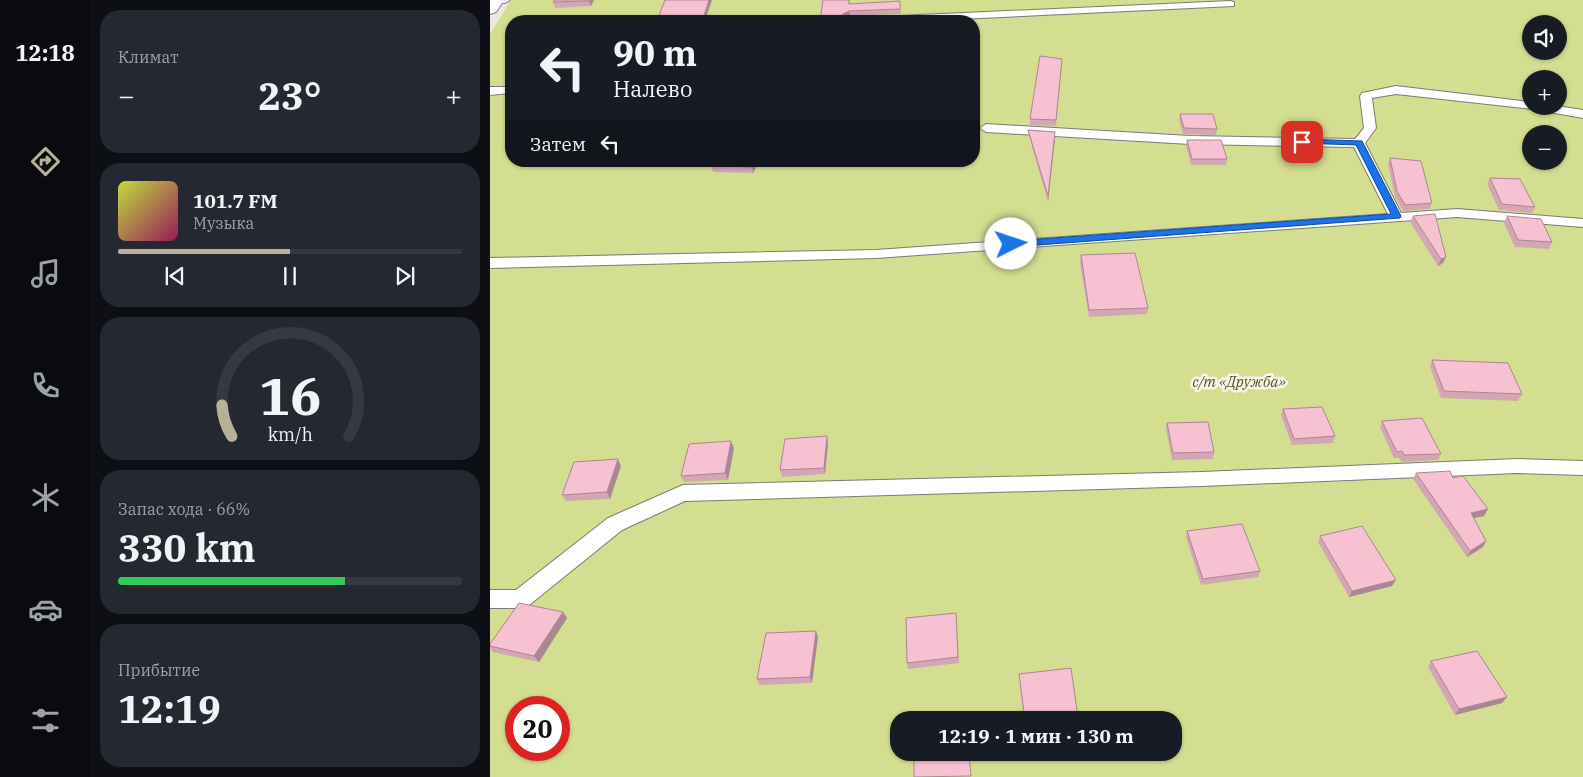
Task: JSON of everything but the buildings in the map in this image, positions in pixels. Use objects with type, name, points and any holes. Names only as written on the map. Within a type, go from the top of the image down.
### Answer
[{"type":"lane","points":[[958,15],[1175,4],[1230,4]]},
{"type":"lane","points":[[490,91],[505,90]]},
{"type":"lane","points":[[1359,143],[1370,128],[1366,96],[1396,90],[1522,105]]},
{"type":"lane","points":[[1567,111],[1583,114]]},
{"type":"lane","points":[[986,128],[1190,140],[1359,143]]},
{"type":"lane","points":[[1359,143],[1396,216]]},
{"type":"lane","points":[[490,263],[876,254],[1456,213],[1583,223]]},
{"type":"lane","points":[[490,599],[520,599],[614,524],[683,493],[1202,479],[1517,466],[1583,468]]},
{"type":"green space","name":"с/т «Дружба»","points":[[511,0],[1583,0],[1583,777],[490,777],[490,34]]},
{"type":"route","points":[[1011,244],[1396,216],[1359,143],[1302,142]]}]
